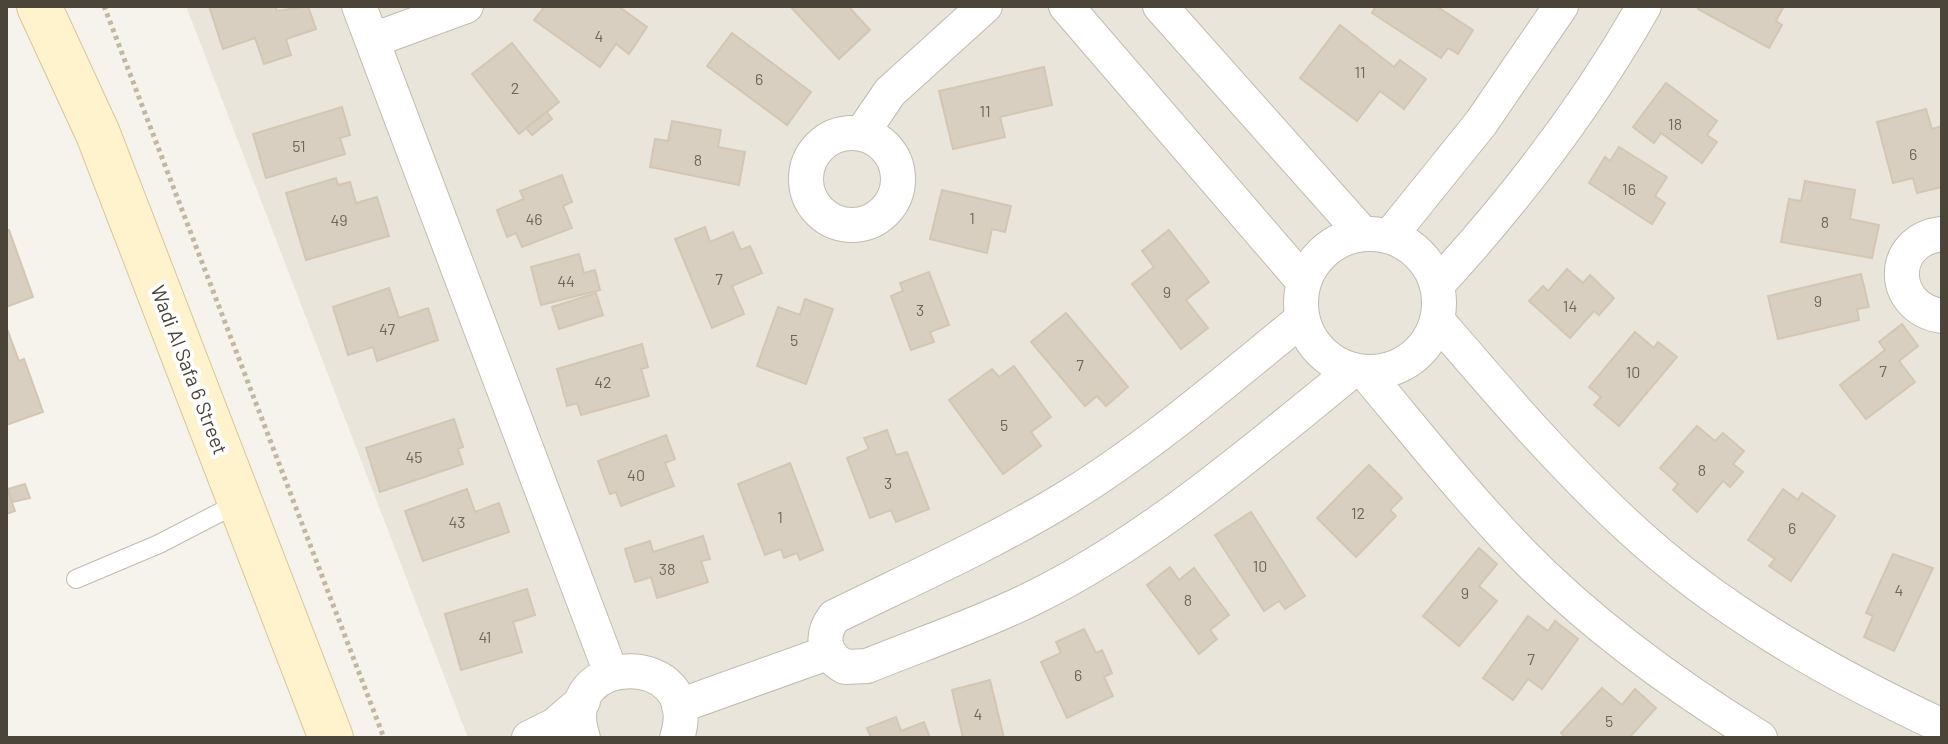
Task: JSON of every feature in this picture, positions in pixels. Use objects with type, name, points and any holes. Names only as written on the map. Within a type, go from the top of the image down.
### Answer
[{"type":"main road","name":"Wadi Al Safa 6 Street","points":[[39,6],[98,134],[331,738]]},
{"type":"street","points":[[359,6],[611,673]]},
{"type":"street","points":[[373,40],[466,6]]},
{"type":"street","points":[[862,133],[890,92],[985,6]]},
{"type":"street","points":[[1066,6],[1303,281]]},
{"type":"street","points":[[1160,6],[1376,234],[1419,255],[1437,285],[1437,320],[1428,341],[1413,357],[1394,368],[1359,371],[1164,517],[1041,594],[867,666],[845,667],[827,653],[824,640],[826,627],[834,617],[994,539],[1059,503],[1149,441],[1302,319]]},
{"type":"street","points":[[1561,6],[1481,123],[1376,234],[1326,248],[1303,281],[1302,319],[1320,352],[1359,371],[1471,500],[1565,595],[1696,699],[1760,738]]},
{"type":"street","points":[[1437,285],[1537,170],[1604,73],[1644,6]]},
{"type":"street","points":[[1942,234],[1920,240],[1911,249],[1902,273],[1903,286],[1918,308],[1942,316]]},
{"type":"street","points":[[1437,320],[1581,482],[1689,576],[1808,657],[1942,726]]},
{"type":"street","points":[[583,738],[579,718],[583,701],[589,689],[611,673],[627,669],[659,678],[671,690],[678,722],[827,653]]},
{"type":"street","points":[[529,738],[555,725],[583,701]]},
{"type":"lane","points":[[76,579],[159,544],[240,502]]},
{"type":"path","points":[[104,6],[384,738]]},
{"type":"shaded area","points":[[186,6],[1942,6],[1942,738],[468,738]]},
{"type":"building","points":[[209,6],[275,6],[277,11],[308,6],[316,29],[286,39],[291,55],[264,64],[255,38],[223,49]]},
{"type":"building","points":[[545,6],[618,6],[647,27],[629,54],[616,44],[600,67],[534,20]]},
{"type":"building","points":[[790,6],[848,6],[870,30],[839,59]]},
{"type":"building","points":[[1376,6],[1436,6],[1473,30],[1458,54],[1448,48],[1441,58],[1372,13]]},
{"type":"building","points":[[1699,6],[1784,6],[1776,21],[1782,25],[1769,48],[1698,9]]},
{"type":"building","points":[[1340,25],[1394,67],[1400,60],[1426,79],[1404,109],[1380,91],[1357,121],[1300,78]]},
{"type":"building","points":[[732,33],[811,92],[787,125],[707,66]]},
{"type":"building","points":[[512,43],[559,102],[519,134],[472,74]]},
{"type":"building","points":[[1044,67],[1052,105],[1000,117],[1005,137],[953,149],[939,91]]},
{"type":"building","points":[[1666,83],[1717,121],[1707,135],[1717,142],[1702,163],[1661,133],[1654,143],[1633,127]]},
{"type":"building","points":[[342,107],[350,135],[340,138],[345,154],[266,178],[253,134]]},
{"type":"building","points":[[1926,109],[1932,129],[1942,126],[1942,187],[1917,193],[1913,178],[1893,183],[1877,122]]},
{"type":"building","points":[[547,112],[552,119],[532,135],[526,128]]},
{"type":"building","points":[[672,121],[721,130],[718,147],[745,152],[739,185],[650,167],[655,139],[668,141]]},
{"type":"building","points":[[1619,147],[1667,177],[1655,196],[1665,203],[1652,224],[1589,183],[1605,157],[1610,161]]},
{"type":"building","points":[[562,175],[572,202],[563,206],[572,228],[522,247],[516,233],[507,237],[497,210],[524,199],[520,191]]},
{"type":"building","points":[[336,178],[338,185],[350,182],[356,203],[377,197],[389,236],[306,260],[286,193]]},
{"type":"building","points":[[1805,181],[1855,190],[1850,219],[1879,225],[1872,258],[1781,242],[1789,199],[1801,201]]},
{"type":"building","points":[[942,190],[1011,206],[1005,232],[992,229],[987,253],[930,239]]},
{"type":"building","points":[[705,227],[710,242],[733,232],[741,250],[750,246],[762,273],[732,286],[744,314],[712,328],[675,239]]},
{"type":"building","points":[[9,230],[33,297],[6,307],[6,231]]},
{"type":"building","points":[[1169,230],[1209,282],[1186,300],[1208,328],[1181,349],[1132,284],[1154,267],[1142,251]]},
{"type":"building","points":[[579,254],[584,273],[595,270],[600,290],[541,305],[531,267]]},
{"type":"building","points":[[1567,269],[1583,283],[1590,275],[1614,298],[1599,315],[1594,311],[1570,338],[1529,301],[1543,286],[1548,291]]},
{"type":"building","points":[[929,272],[949,325],[930,332],[934,342],[911,350],[891,296],[903,291],[900,283]]},
{"type":"building","points":[[1861,274],[1869,307],[1857,309],[1859,320],[1778,339],[1768,296]]},
{"type":"building","points":[[389,288],[399,318],[428,308],[438,340],[377,361],[373,347],[348,355],[333,307]]},
{"type":"building","points":[[596,293],[603,315],[559,329],[552,307]]},
{"type":"building","points":[[805,299],[833,309],[806,384],[757,366],[778,307],[800,315]]},
{"type":"building","points":[[1066,313],[1128,387],[1106,406],[1097,396],[1085,406],[1031,342]]},
{"type":"building","points":[[1902,324],[1918,346],[1899,361],[1915,382],[1866,419],[1840,385],[1885,350],[1879,342]]},
{"type":"building","points":[[6,326],[19,361],[24,359],[43,412],[6,425]]},
{"type":"building","points":[[1635,332],[1654,348],[1658,342],[1677,357],[1619,426],[1594,405],[1601,397],[1589,387]]},
{"type":"building","points":[[642,344],[648,367],[641,369],[649,396],[581,415],[577,403],[567,406],[557,369]]},
{"type":"building","points":[[1014,366],[1051,417],[1031,432],[1041,446],[1003,474],[949,400],[992,369],[999,377]]},
{"type":"building","points":[[454,419],[463,447],[458,449],[463,464],[380,492],[366,448]]},
{"type":"building","points":[[1697,426],[1715,441],[1723,433],[1744,451],[1733,464],[1743,472],[1730,487],[1723,481],[1697,512],[1673,490],[1678,484],[1660,468]]},
{"type":"building","points":[[887,430],[896,455],[907,452],[929,509],[896,522],[891,510],[870,518],[847,458],[869,449],[864,438]]},
{"type":"building","points":[[666,435],[675,459],[665,463],[674,486],[621,506],[616,492],[610,494],[598,461]]},
{"type":"building","points":[[790,463],[823,550],[800,560],[797,553],[784,558],[781,549],[765,555],[738,484]]},
{"type":"building","points":[[1369,465],[1402,498],[1390,510],[1396,516],[1356,557],[1317,518]]},
{"type":"building","points":[[25,484],[30,498],[12,502],[8,489]]},
{"type":"building","points":[[6,486],[15,511],[6,514]]},
{"type":"building","points":[[467,489],[475,512],[499,503],[509,532],[423,561],[405,511]]},
{"type":"building","points":[[1783,489],[1798,500],[1802,493],[1835,516],[1791,581],[1769,566],[1775,559],[1748,540]]},
{"type":"building","points":[[1251,512],[1305,596],[1285,609],[1279,601],[1264,611],[1215,535]]},
{"type":"building","points":[[703,536],[710,559],[701,561],[708,582],[657,598],[651,577],[635,582],[625,549],[650,541],[653,552]]},
{"type":"building","points":[[1479,548],[1497,564],[1479,586],[1497,601],[1459,646],[1423,616]]},
{"type":"building","points":[[1893,554],[1933,568],[1894,651],[1864,637],[1873,616],[1866,613]]},
{"type":"building","points":[[1170,567],[1179,580],[1194,568],[1229,615],[1210,630],[1217,639],[1199,654],[1147,585]]},
{"type":"building","points":[[527,589],[535,615],[513,622],[522,652],[461,670],[445,614]]},
{"type":"building","points":[[1528,616],[1548,631],[1555,621],[1578,639],[1542,689],[1528,679],[1513,700],[1483,678]]},
{"type":"building","points":[[1084,629],[1096,653],[1102,650],[1112,673],[1104,677],[1113,696],[1067,718],[1041,662],[1061,653],[1056,642]]},
{"type":"building","points":[[990,680],[1004,738],[963,738],[952,690]]},
{"type":"building","points":[[1602,688],[1622,705],[1635,689],[1656,708],[1629,738],[1566,738],[1561,733]]},
{"type":"building","points":[[896,717],[901,731],[924,722],[930,738],[871,738],[867,728]]}]
